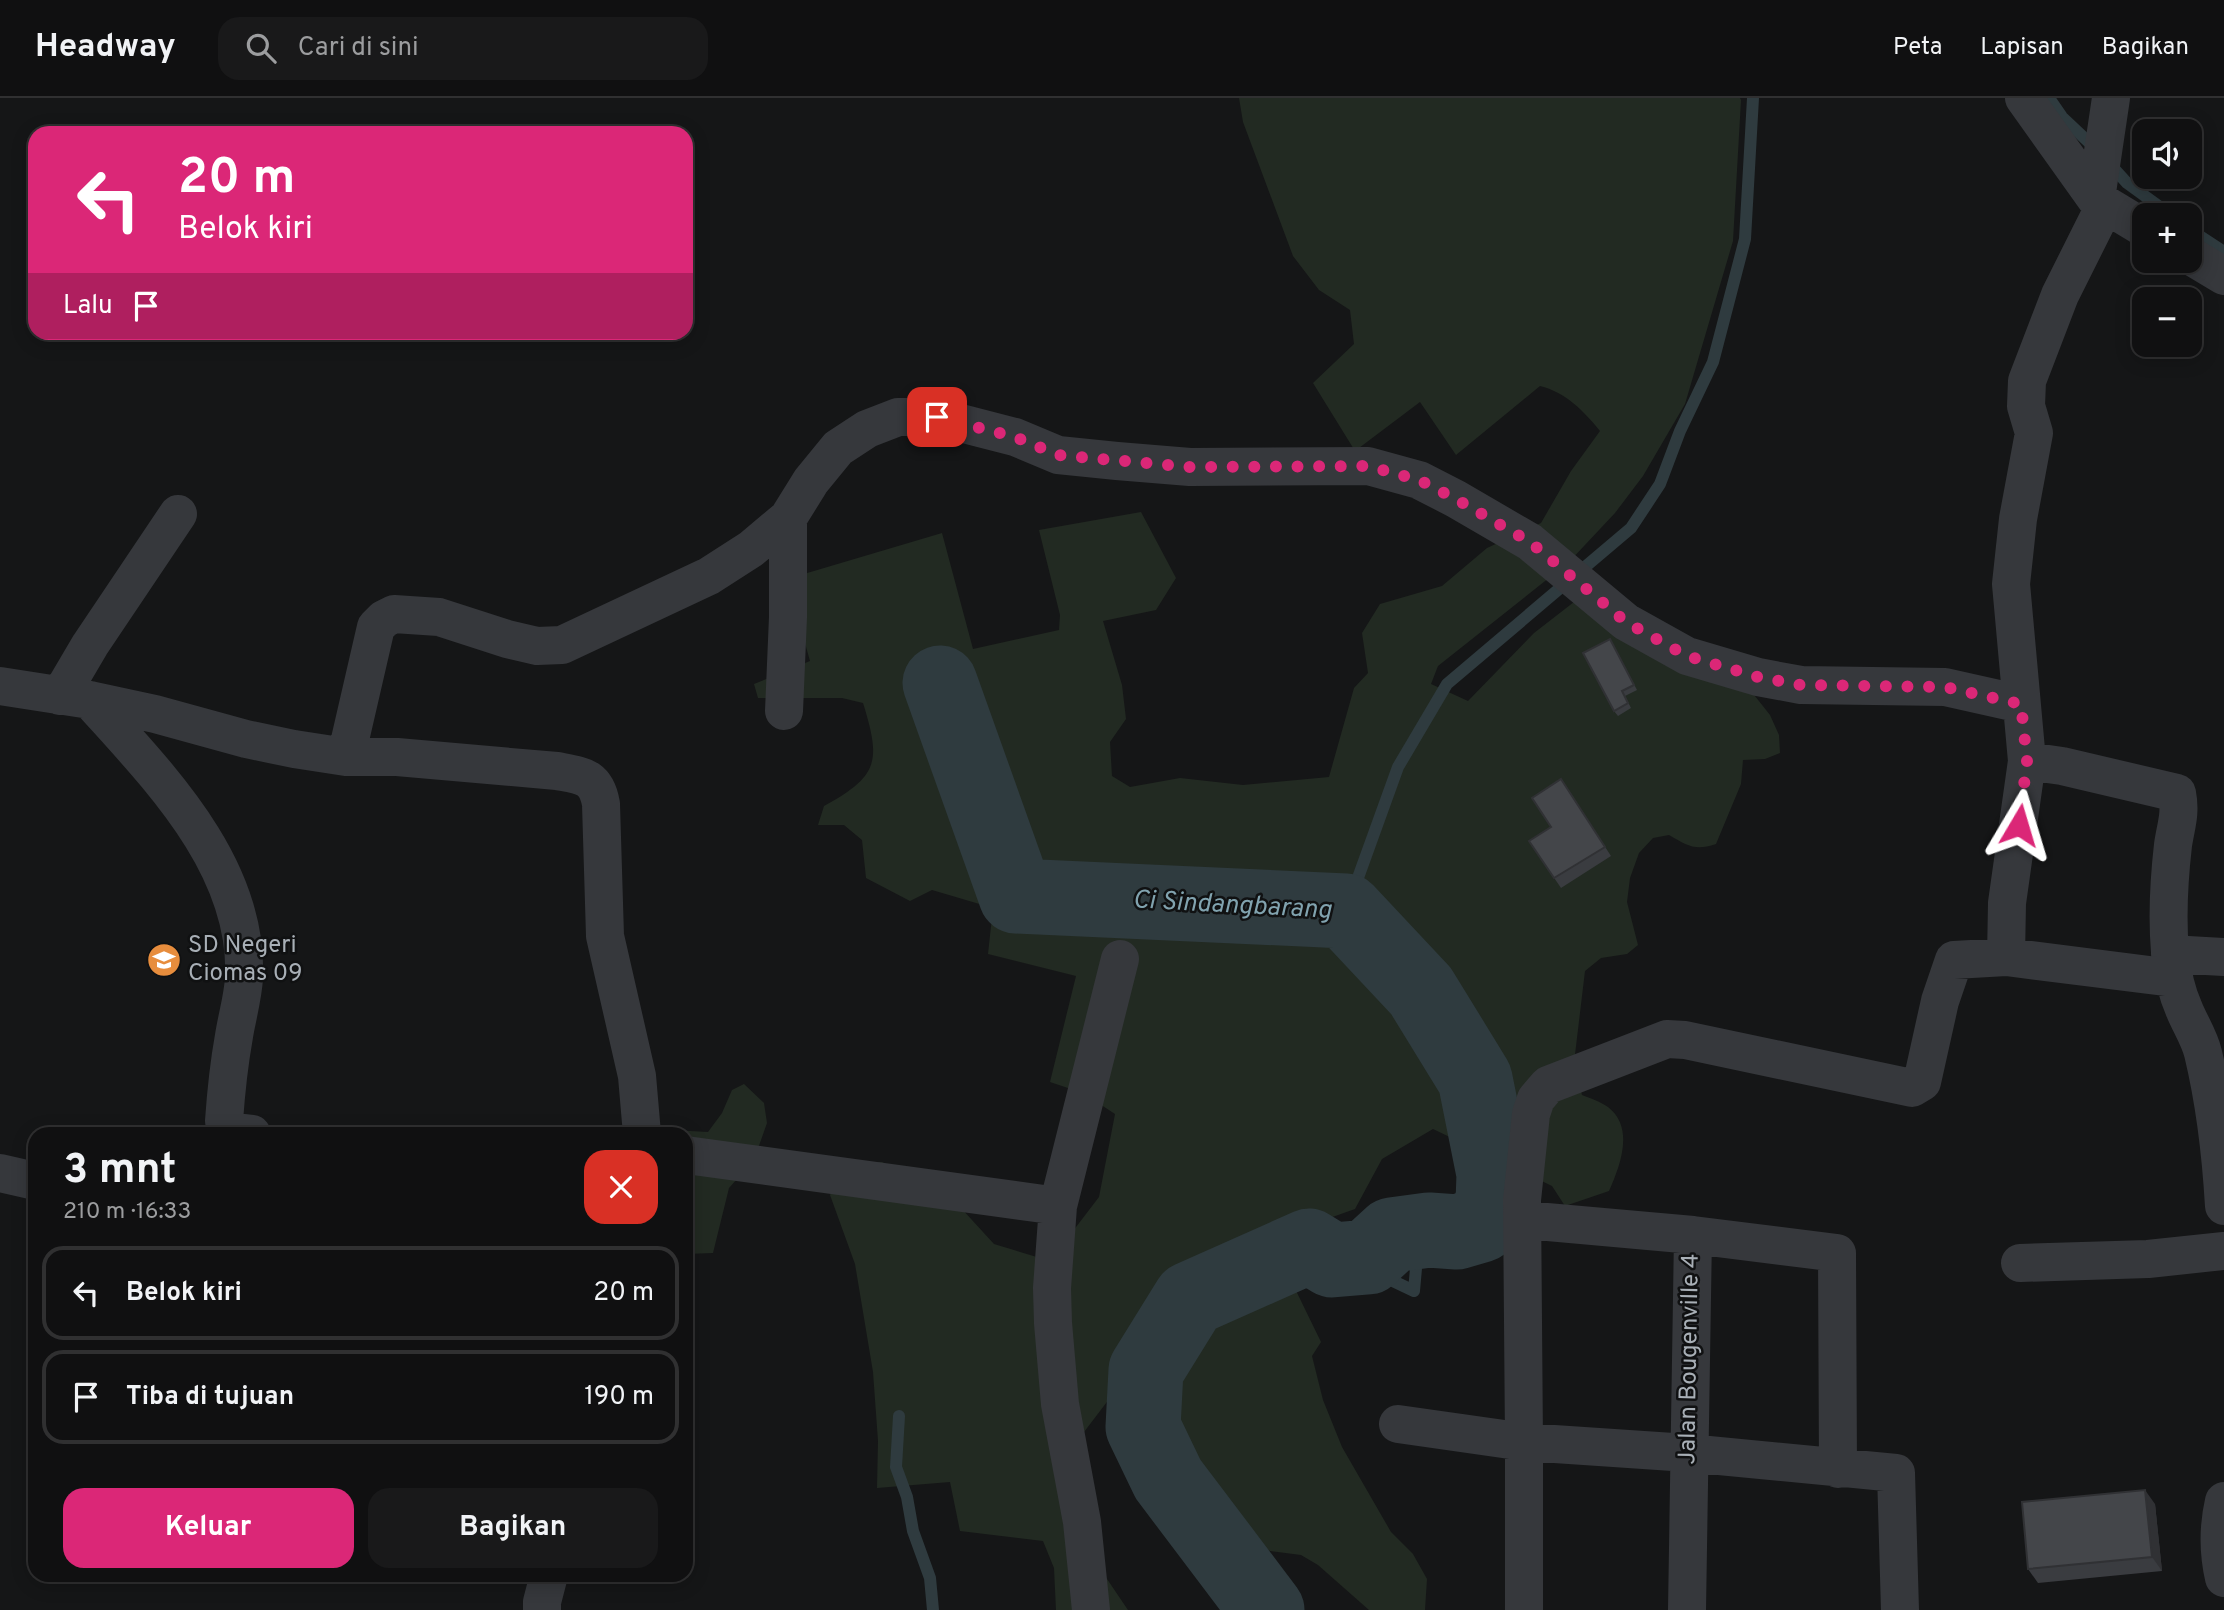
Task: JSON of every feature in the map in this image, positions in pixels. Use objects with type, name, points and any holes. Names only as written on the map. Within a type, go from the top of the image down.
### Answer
[{"type":"street","points":[[2024,98],[2100,194],[2132,219]]},
{"type":"street","points":[[2006,957],[2007,903],[2027,761],[2011,584],[2018,519],[2034,433],[2026,406],[2027,381],[2060,295],[2083,245],[2100,194],[2109,116]]},
{"type":"street","points":[[2202,263],[2224,276]]},
{"type":"street","points":[[346,757],[376,627],[384,619],[394,614],[439,617],[527,644],[562,645],[709,576],[751,550],[788,517],[811,481],[838,448],[867,429],[898,417],[937,417],[972,425],[1015,437],[1058,455],[1190,467],[1368,466],[1419,480],[1530,542],[1626,622],[1687,656],[1758,677],[1801,685],[1945,687],[2021,704]]},
{"type":"street","points":[[75,698],[90,645],[178,513]]},
{"type":"street","points":[[784,711],[788,517]]},
{"type":"street","points":[[0,686],[155,714],[246,739],[346,757],[397,757],[557,772],[577,775],[590,781],[598,788],[601,804],[605,936],[637,1076],[641,1127]]},
{"type":"street","points":[[75,698],[174,797],[223,875],[237,912],[243,946],[244,980],[232,1047],[224,1121],[226,1127]]},
{"type":"street","points":[[2027,761],[2062,765],[2177,793],[2180,810],[2173,844],[2168,927],[2172,966],[2182,1007],[2199,1040],[2207,1072],[2221,1159],[2224,1206]]},
{"type":"street","points":[[1524,1610],[1522,1200],[1531,1114],[1536,1099],[1548,1085],[1667,1039],[1685,1040],[1912,1088],[1922,1082],[1925,1075],[1940,1001],[1954,960],[2006,957],[2172,966],[2224,957]]},
{"type":"street","points":[[1091,1610],[1078,1497],[1060,1404],[1052,1288],[1058,1206],[1120,959]]},
{"type":"street","points":[[693,1156],[1058,1206]]},
{"type":"street","points":[[0,1173],[28,1179]]},
{"type":"street","name":"Jalan Bougenville 4","points":[[1524,1220],[1693,1235],[1687,1610]]},
{"type":"street","points":[[1693,1235],[1837,1253],[1838,1469]]},
{"type":"street","points":[[2020,1263],[2148,1259],[2224,1251]]},
{"type":"street","points":[[1398,1424],[1524,1442],[1688,1453],[1896,1473],[1900,1610]]},
{"type":"street","points":[[2224,1501],[2219,1523],[2224,1578]]},
{"type":"street","points":[[542,1610],[547,1582]]},
{"type":"shaded area","points":[[1239,98],[1741,100],[1733,241],[1685,404],[1643,476],[1615,513],[1569,562],[1438,666],[1431,684],[1468,701],[1534,633],[1583,595],[1728,662],[1770,715],[1779,735],[1780,753],[1765,759],[1743,760],[1741,784],[1716,844],[1692,846],[1669,835],[1653,838],[1639,853],[1630,878],[1627,902],[1638,945],[1627,954],[1601,958],[1585,971],[1574,1063],[1582,1095],[1608,1107],[1621,1125],[1623,1148],[1613,1181],[1609,1191],[1565,1206],[1552,1186],[1433,1129],[1382,1159],[1355,1209],[1293,1231],[1283,1264],[1321,1342],[1312,1356],[1323,1400],[1342,1447],[1391,1532],[1413,1554],[1427,1579],[1425,1610],[1369,1610],[1318,1565],[1301,1555],[1270,1551],[1239,1534],[1190,1480],[1161,1433],[1154,1403],[1132,1386],[1116,1390],[1081,1436],[1082,1542],[1128,1610],[1056,1610],[1054,1568],[1043,1541],[960,1531],[950,1482],[877,1488],[878,1441],[873,1372],[855,1264],[830,1195],[847,1164],[882,1162],[950,1196],[994,1244],[1050,1261],[1099,1197],[1115,1114],[1083,1093],[1050,1082],[1076,976],[988,954],[993,908],[932,890],[910,901],[866,878],[862,840],[844,825],[818,825],[824,806],[856,785],[871,765],[872,739],[863,703],[842,698],[758,698],[754,684],[810,661],[787,579],[942,533],[973,649],[1059,630],[1060,615],[1039,530],[1141,512],[1176,578],[1156,610],[1103,621],[1122,685],[1126,719],[1110,742],[1112,776],[1130,787],[1180,778],[1243,785],[1329,777],[1354,688],[1368,673],[1362,633],[1380,604],[1442,586],[1487,548],[1541,523],[1571,471],[1600,431],[1573,403],[1549,389],[1540,386],[1456,455],[1420,402],[1355,451],[1313,383],[1354,344],[1350,310],[1319,290],[1293,256],[1243,122]]},
{"type":"shaded area","points":[[744,1084],[764,1103],[767,1123],[754,1160],[729,1188],[713,1253],[693,1254],[693,1131],[708,1132],[722,1113],[732,1090]]},
{"type":"building","points":[[1610,639],[1634,685],[1622,691],[1628,703],[1614,711],[1583,653]]},
{"type":"building","points":[[1561,779],[1605,847],[1554,878],[1529,841],[1551,827],[1532,798]]},
{"type":"building","points":[[2145,1490],[2152,1557],[2028,1569],[2022,1502]]},
{"type":"waterway","points":[[1346,911],[1398,767],[1447,684],[1631,528],[1660,484],[1680,431],[1713,362],[1745,239],[1753,98]]},
{"type":"waterway","points":[[2049,98],[2062,117],[2096,149]]},
{"type":"waterway","points":[[2108,162],[2127,183],[2154,203]]},
{"type":"waterway","points":[[2202,238],[2224,252]]},
{"type":"waterway","name":"Ci Sindangbarang","points":[[940,683],[1016,896],[1346,911],[1421,991],[1475,1079],[1494,1174],[1493,1202],[1481,1225],[1457,1232],[1429,1230],[1392,1235],[1368,1257],[1332,1260],[1309,1246],[1190,1299],[1146,1370],[1143,1427],[1168,1479],[1267,1610]]},
{"type":"waterway","points":[[1368,1257],[1393,1281],[1414,1291],[1417,1257],[1412,1233]]},
{"type":"waterway","points":[[899,1416],[896,1467],[907,1497],[913,1531],[930,1578],[933,1610]]},
{"type":"place","name":"SD Negeri Ciomas 09","points":[[164,960]]},
{"type":"route","points":[[937,417],[1015,437],[1058,455],[1190,467],[1368,466],[1390,471],[1419,480],[1530,542],[1626,622],[1687,656],[1758,677],[1801,685],[1945,687],[2021,704],[2027,761],[2019,825]]}]
